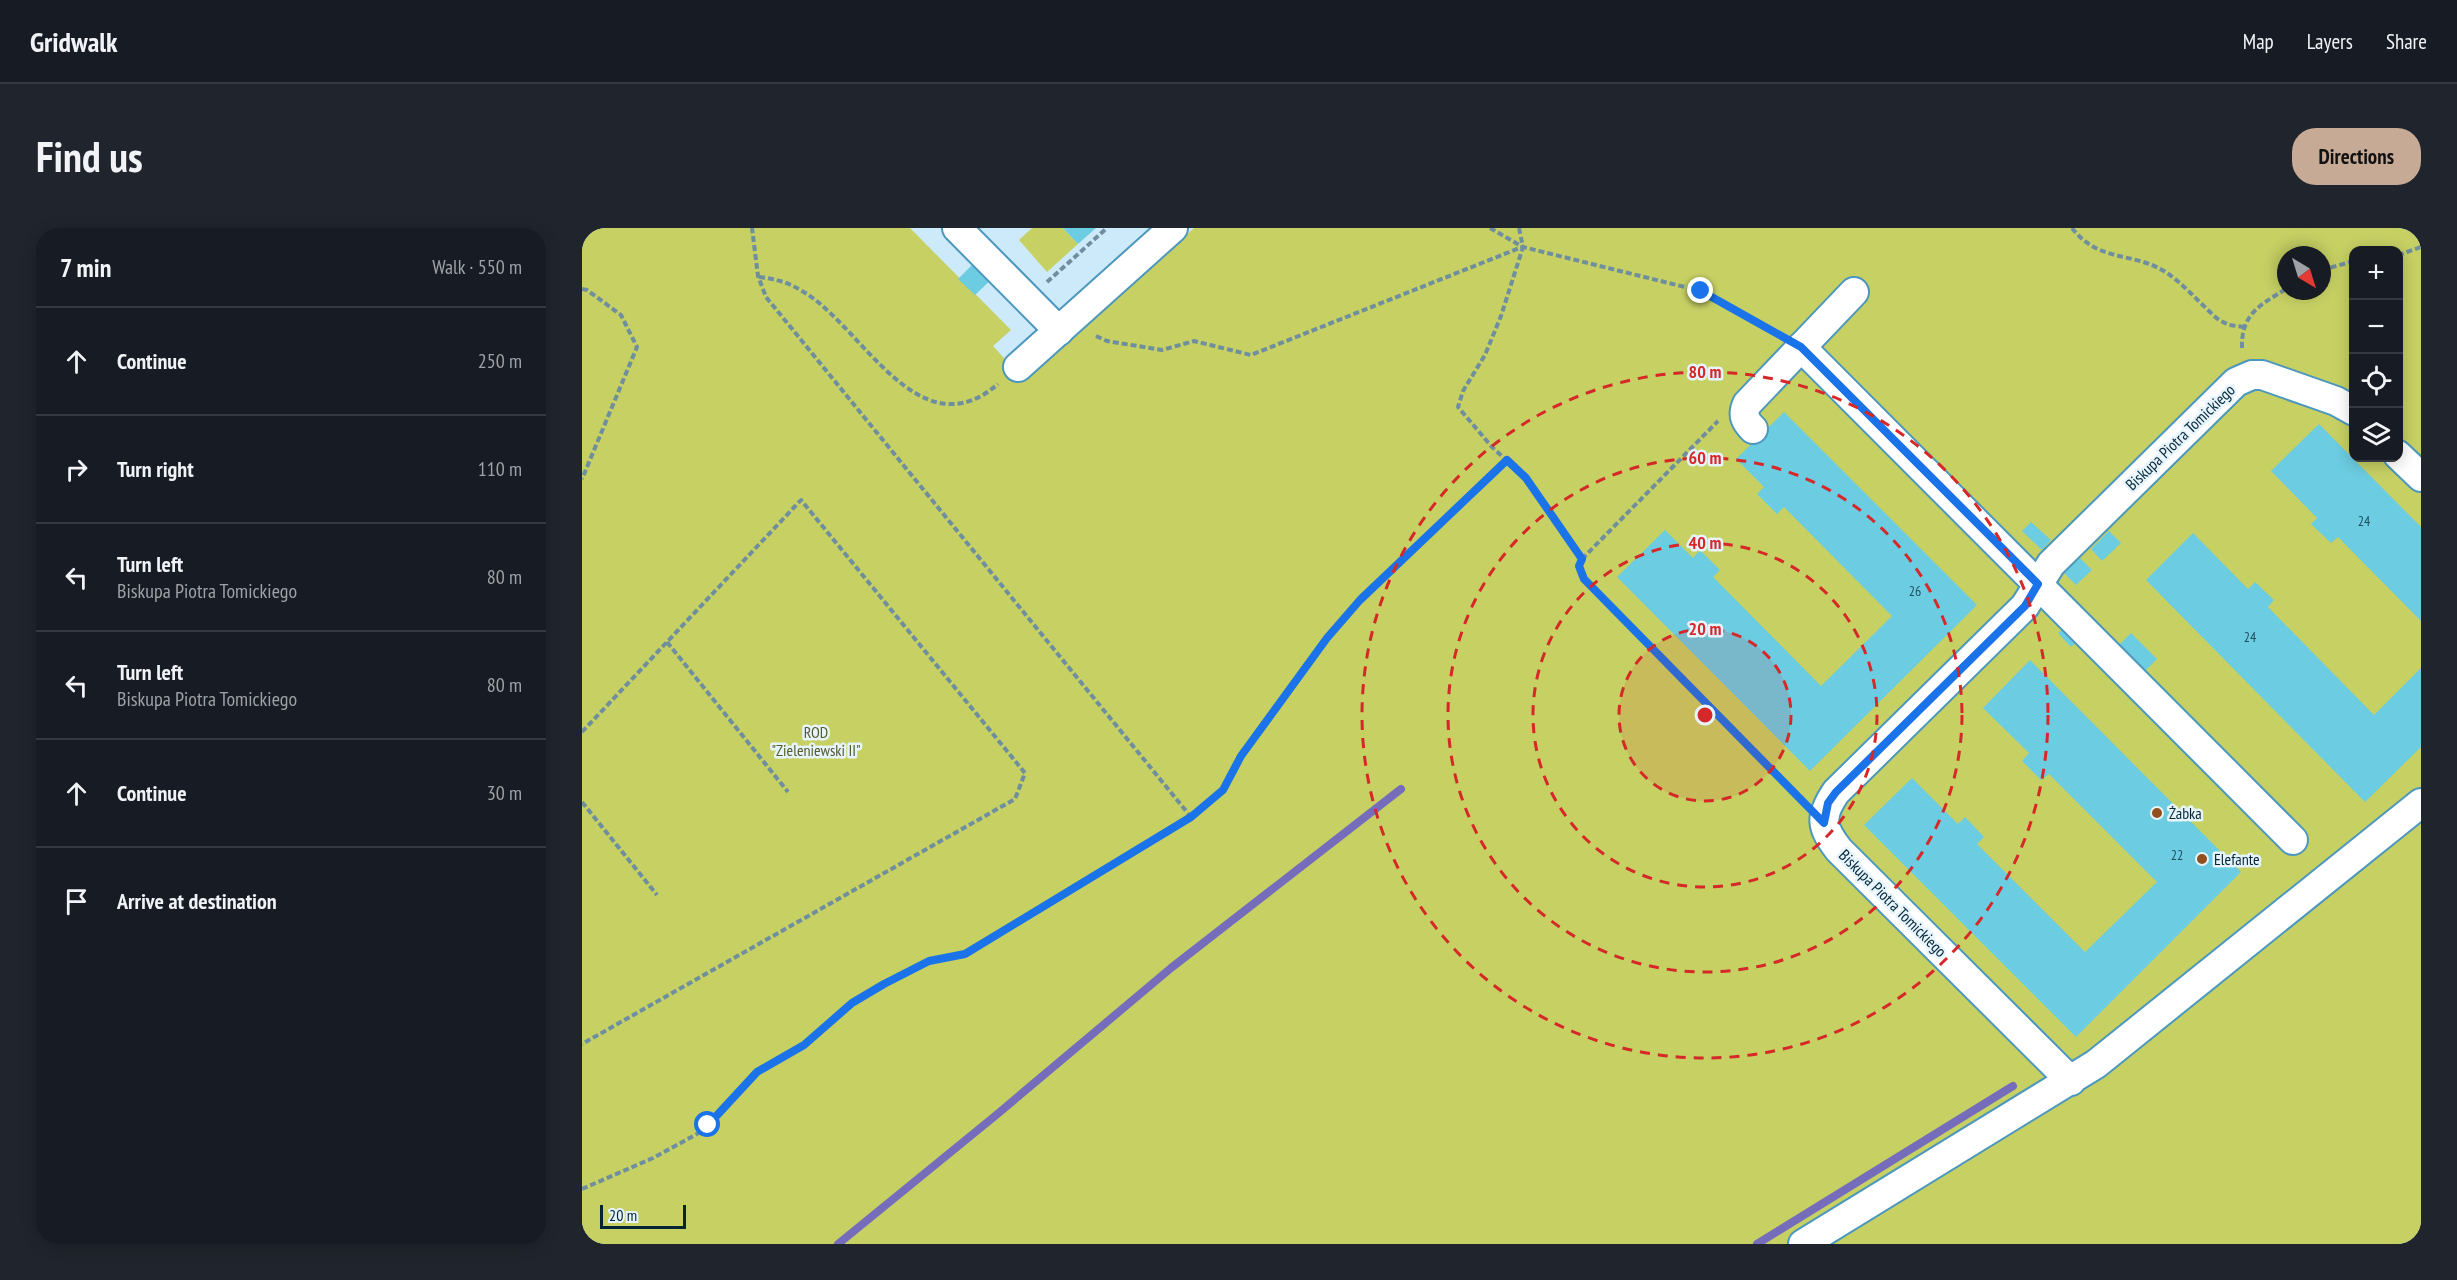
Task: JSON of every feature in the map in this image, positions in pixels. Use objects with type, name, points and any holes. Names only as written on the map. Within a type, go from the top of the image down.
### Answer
[{"type":"street","points":[[957,228],[1028,300],[1065,325]]},
{"type":"street","points":[[1018,367],[1173,228]]},
{"type":"street","points":[[1748,420],[1747,404],[1854,292]]},
{"type":"street","points":[[1801,347],[2293,840]]},
{"type":"street","name":"Biskupa Piotra Tomickiego","points":[[2071,1081],[1839,850],[1824,823],[1828,803],[1836,792],[2025,606],[2051,564],[2237,382],[2262,375],[2336,401],[2349,408]]},
{"type":"street","points":[[2403,460],[2421,477]]},
{"type":"street","points":[[1803,1244],[2071,1081],[2117,1048],[2421,802]]},
{"type":"path","points":[[752,228],[759,278],[766,297],[1191,817]]},
{"type":"path","points":[[1028,300],[1107,228]]},
{"type":"path","points":[[1490,228],[1523,247],[1701,291],[1801,347]]},
{"type":"path","points":[[1519,228],[1523,247],[1502,316],[1485,355],[1463,392],[1458,407],[1492,447],[1526,478],[1582,559]]},
{"type":"path","points":[[2072,228],[2079,237],[2096,250],[2143,262],[2166,272],[2219,320],[2229,325],[2244,327]]},
{"type":"path","points":[[1065,325],[1107,341],[1162,350],[1194,341],[1251,355],[1523,247]]},
{"type":"path","points":[[2403,253],[2421,247]]},
{"type":"path","points":[[2331,267],[2349,262]]},
{"type":"path","points":[[759,278],[779,279],[804,292],[835,318],[901,385],[925,399],[949,404],[971,402],[994,388],[1018,367]]},
{"type":"path","points":[[582,289],[587,290],[621,315],[637,347],[582,479]]},
{"type":"path","points":[[2237,382],[2244,327],[2251,313],[2277,295]]},
{"type":"path","points":[[1748,420],[1715,422],[1582,559],[1579,566],[1584,579],[1824,823]]},
{"type":"path","points":[[582,1189],[653,1158],[697,1134],[722,1112],[757,1072],[804,1045],[852,1003],[876,988],[929,961],[965,954],[1191,817],[1223,790],[1247,748],[1334,630],[1405,556],[1507,460]]},
{"type":"path","points":[[582,732],[801,500],[1025,774],[1015,799],[582,1044]]},
{"type":"path","points":[[667,642],[788,792]]},
{"type":"path","points":[[582,802],[657,895]]},
{"type":"green space","name":"ROD \"Zieleniewski II\"","points":[[582,228],[910,228],[1011,330],[993,346],[1025,381],[1194,228],[2421,228],[2421,1244],[582,1244]]},
{"type":"green space","points":[[1032,228],[1063,228],[1078,244],[1047,272],[1019,240]]},
{"type":"building","points":[[1063,228],[1096,228],[1078,244]]},
{"type":"building","points":[[978,259],[995,276],[975,295],[958,279]]},
{"type":"building","points":[[1784,412],[1977,605],[1810,771],[1617,577],[1665,530],[1693,558],[1700,550],[1720,570],[1713,577],[1821,686],[1892,616],[1784,507],[1777,514],[1757,494],[1764,487],[1736,459]]},
{"type":"building","points":[[2319,424],[2349,454],[2349,462],[2357,462],[2421,527],[2421,621],[2338,537],[2331,543],[2311,524],[2317,518],[2271,471]]},
{"type":"building","points":[[2031,522],[2051,540],[2042,550],[2022,531]]},
{"type":"building","points":[[2109,531],[2121,543],[2102,561],[2091,549]]},
{"type":"building","points":[[2193,533],[2248,589],[2255,582],[2274,600],[2268,607],[2374,715],[2421,668],[2421,747],[2365,802],[2146,580]]},
{"type":"building","points":[[2080,558],[2092,570],[2076,585],[2064,573]]},
{"type":"building","points":[[2065,627],[2078,641],[2071,647],[2058,633]]},
{"type":"building","points":[[2131,633],[2157,659],[2145,671],[2119,645]]},
{"type":"building","points":[[2030,660],[2241,872],[2076,1037],[1864,825],[1912,778],[1958,824],[1965,817],[1984,837],[1977,844],[2085,952],[2157,882],[2049,774],[2041,780],[2022,761],[2029,753],[1983,708]]},
{"type":"waterway","points":[[838,1244],[1171,968],[1401,789]]},
{"type":"waterway","points":[[1757,1244],[2013,1086]]},
{"type":"place","name":"Żabka","points":[[2157,813]]},
{"type":"place","name":"Elefante","points":[[2202,859]]},
{"type":"route","points":[[708,1125],[757,1072],[804,1045],[852,1003],[929,961],[965,954],[1191,817],[1223,790],[1241,756],[1288,690],[1327,638],[1360,600],[1507,460],[1526,478],[1582,559],[1579,566],[1584,579],[1824,823],[1824,813],[1836,792],[2025,606],[2038,584],[1801,347],[1701,291]]}]
